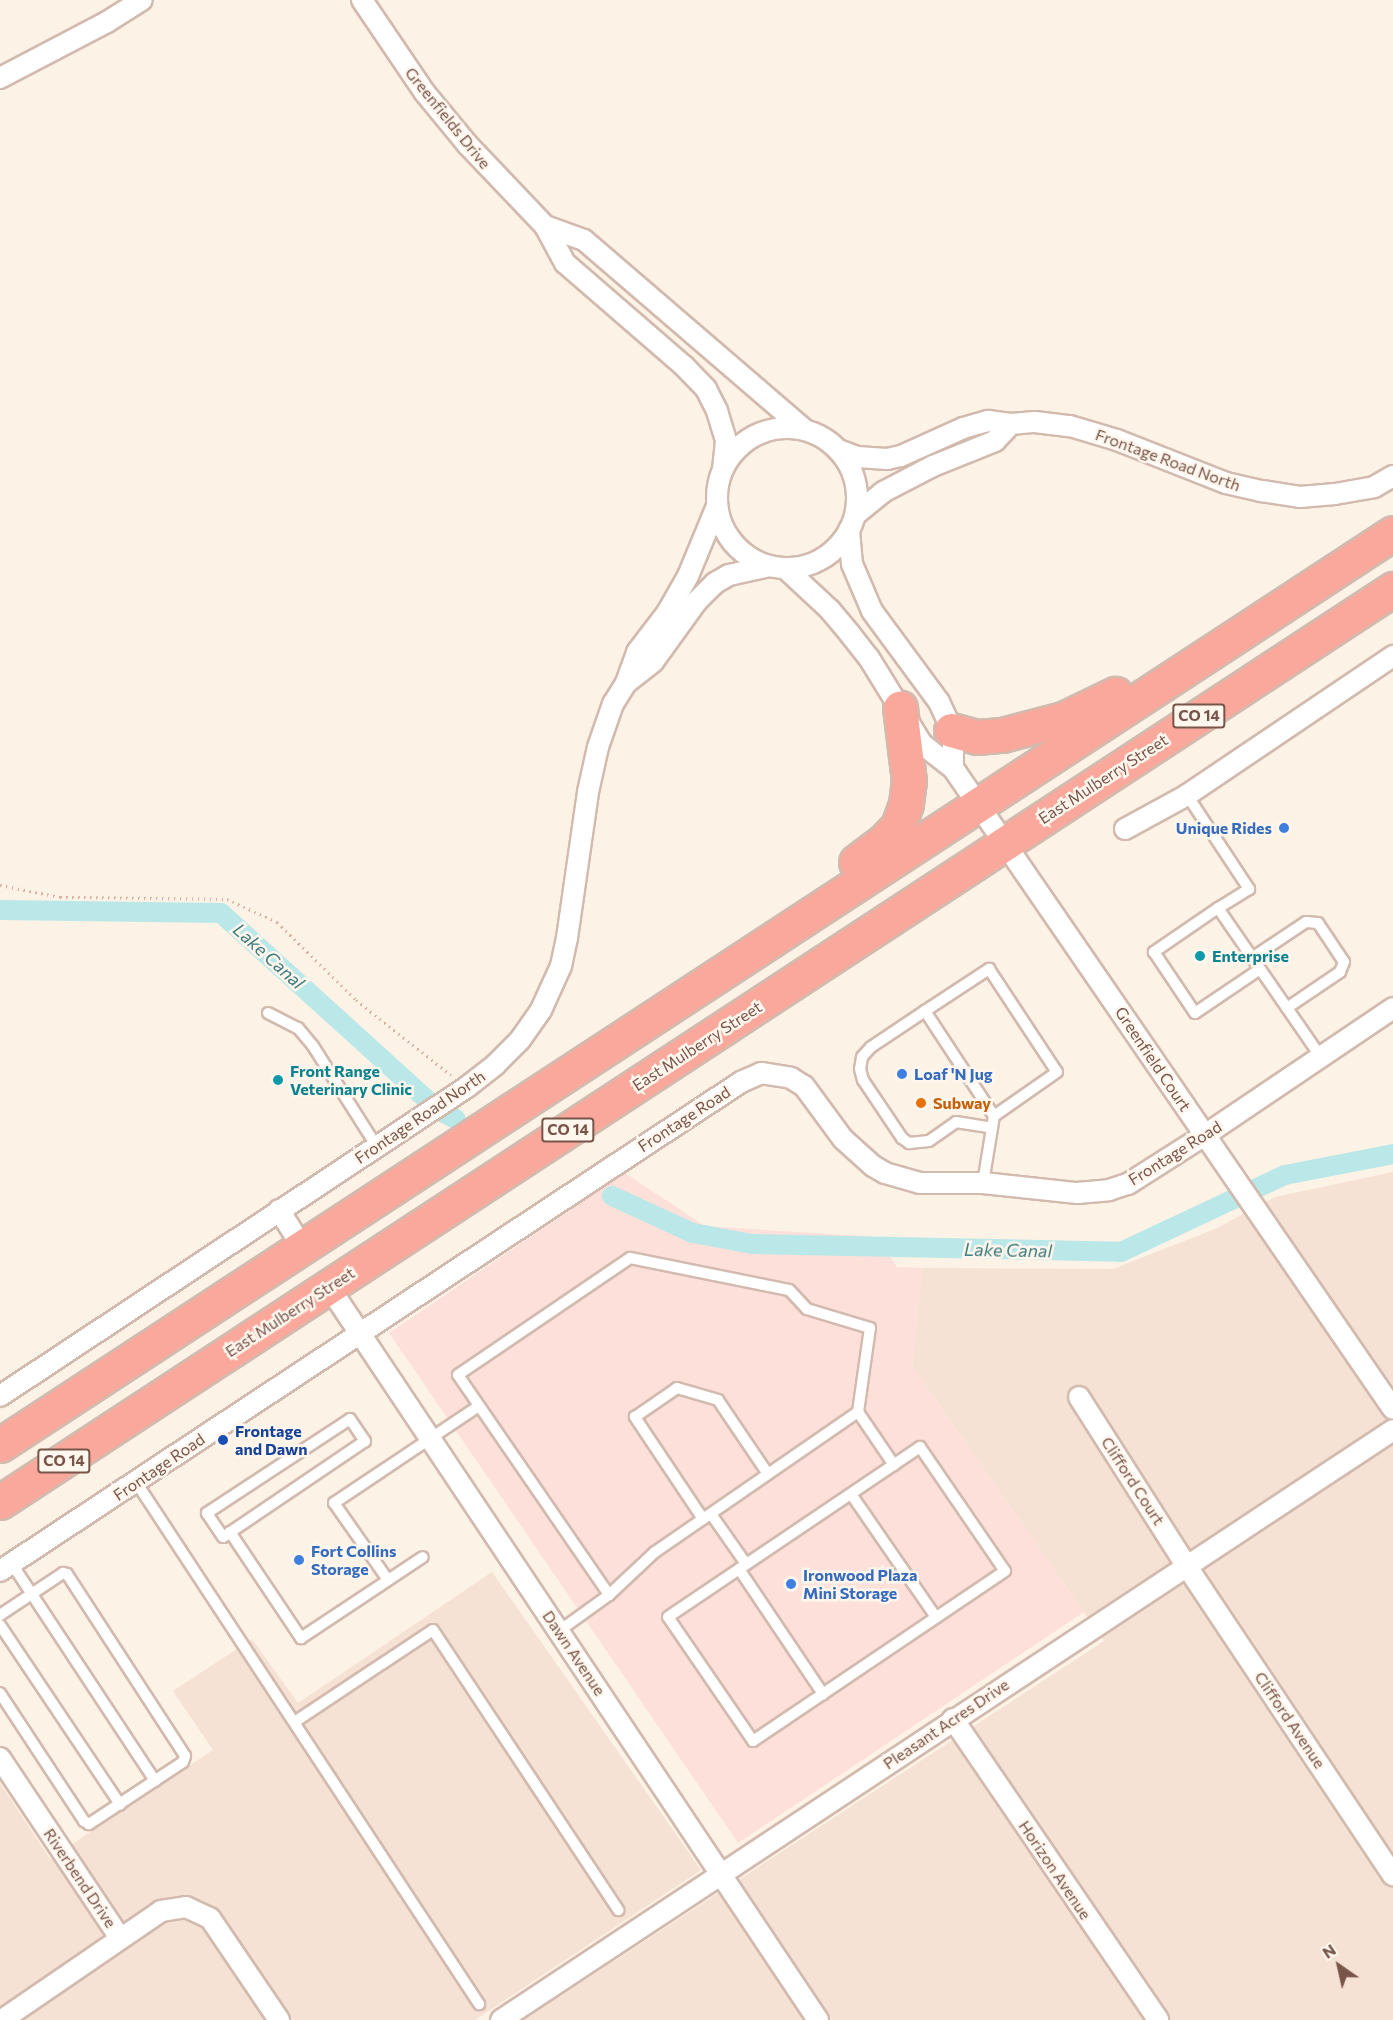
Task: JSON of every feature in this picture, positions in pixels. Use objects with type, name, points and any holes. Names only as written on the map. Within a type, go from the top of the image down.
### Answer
[{"type":"highway","name":"CO 14","points":[[0,1445],[1393,532]]},
{"type":"highway","name":"East Mulberry Street","points":[[0,1502],[1393,589]]},
{"type":"highway","points":[[951,730],[977,736],[1002,735],[1063,718],[1117,693],[1220,627],[1290,600]]},
{"type":"highway","points":[[680,1001],[735,943],[867,855],[898,826],[906,804],[909,781],[900,708]]},
{"type":"street","points":[[0,78],[107,22],[142,0]]},
{"type":"street","name":"Greenfields Drive","points":[[362,0],[425,93],[501,183],[545,226]]},
{"type":"street","points":[[545,226],[584,240],[805,430],[823,438],[838,450],[849,466],[855,484],[852,564],[872,611],[939,702],[951,730],[953,768]]},
{"type":"street","points":[[545,226],[565,263],[684,366],[706,389],[717,411],[726,441],[723,468],[717,487],[717,506],[722,525],[731,542],[749,557],[778,567],[830,610],[869,658],[922,744],[953,768]]},
{"type":"street","name":"Frontage Road North","points":[[838,450],[857,457],[887,459],[901,456],[963,428],[988,421],[1011,424],[1035,422],[1070,426],[1117,440],[1226,483],[1300,497],[1374,487],[1393,476]]},
{"type":"street","points":[[626,683],[652,662],[697,601],[715,582],[729,575],[816,562],[835,548],[852,522],[883,492],[953,457],[995,441],[1011,424]]},
{"type":"street","points":[[723,468],[734,452],[758,435],[785,428],[805,430]]},
{"type":"street","points":[[626,683],[637,652],[667,613],[688,576],[717,506]]},
{"type":"street","points":[[1125,829],[1187,795],[1393,656]]},
{"type":"street","name":"Frontage Road North","points":[[0,1395],[467,1087],[495,1065],[520,1040],[541,1010],[561,966],[588,792],[598,747],[613,704],[626,683]]},
{"type":"street","name":"Greenfield Court","points":[[953,768],[1258,1209],[1393,1409]]},
{"type":"street","name":"Frontage Road","points":[[6,1568],[741,1082],[761,1073],[791,1078],[804,1086],[843,1139],[873,1166],[885,1173],[920,1183],[983,1183],[1077,1193],[1109,1190],[1128,1184],[1205,1135],[1393,1008]]},
{"type":"street","points":[[279,1210],[303,1248]]},
{"type":"street","name":"Dawn Avenue","points":[[329,1287],[818,2020]]},
{"type":"street","name":"Clifford Court","points":[[1079,1397],[1186,1565]]},
{"type":"street","name":"Pleasant Acres Drive","points":[[501,2020],[527,2013],[720,1874],[1393,1430]]},
{"type":"street","name":"Clifford Avenue","points":[[1186,1565],[1393,1875]]},
{"type":"street","name":"Horizon Avenue","points":[[953,1719],[1158,2020]]},
{"type":"street","name":"Riverbend Drive","points":[[0,1758],[120,1938],[2,2020]]},
{"type":"street","points":[[120,1938],[160,1911],[180,1907],[199,1911],[210,1918],[279,2020]]},
{"type":"lane","points":[[1187,795],[1249,889],[1154,952],[1195,1013],[1260,969]]},
{"type":"lane","points":[[1218,908],[1320,1056]]},
{"type":"lane","points":[[1252,958],[1306,922],[1318,923],[1344,962],[1340,972],[1287,1008]]},
{"type":"lane","points":[[992,1128],[956,1122],[929,1141],[909,1143],[902,1138],[863,1080],[860,1069],[862,1057],[871,1047],[989,969],[1057,1072],[994,1116]]},
{"type":"lane","points":[[925,1011],[994,1116],[983,1183]]},
{"type":"lane","points":[[268,1013],[298,1029],[313,1046],[377,1147]]},
{"type":"lane","points":[[609,1595],[458,1375],[630,1258],[789,1290],[807,1309],[870,1328],[858,1412],[894,1465]]},
{"type":"lane","points":[[768,1473],[718,1400],[677,1388],[635,1417],[742,1567],[823,1694]]},
{"type":"lane","points":[[388,1580],[334,1503],[479,1406]]},
{"type":"lane","points":[[558,1630],[609,1595],[655,1552],[858,1412]]},
{"type":"lane","points":[[350,1419],[365,1441],[230,1532],[223,1537],[207,1513],[350,1419]]},
{"type":"lane","points":[[920,1447],[1005,1571],[753,1741],[668,1617],[851,1494],[920,1447]]},
{"type":"lane","points":[[136,1482],[296,1721],[479,2004]]},
{"type":"lane","points":[[851,1494],[936,1617]]},
{"type":"lane","points":[[230,1532],[301,1638],[423,1557]]},
{"type":"lane","points":[[6,1568],[32,1594],[155,1781]]},
{"type":"lane","points":[[0,1615],[63,1574],[67,1574],[185,1756],[183,1762],[89,1824],[84,1821],[0,1693]]},
{"type":"lane","points":[[0,1624],[120,1804]]},
{"type":"lane","points":[[296,1721],[433,1630],[618,1910]]},
{"type":"path","points":[[0,885],[60,897],[227,899],[277,922],[356,1000],[467,1087]]},
{"type":"shaded area","points":[[1393,1172],[1393,2020],[524,2020],[1104,1641],[912,1366],[922,1268],[1113,1269],[1215,1229],[1275,1197]]},
{"type":"shaded area","points":[[625,1173],[705,1226],[877,1237],[897,1267],[922,1268],[912,1366],[1084,1612],[738,1843],[389,1333]]},
{"type":"shaded area","points":[[492,1572],[701,1870],[475,2020],[0,2020],[0,1783],[50,1859],[213,1750],[173,1691],[252,1639],[298,1703]]},
{"type":"waterway","name":"Lake Canal","points":[[0,910],[221,913],[426,1099]]},
{"type":"waterway","name":"Lake Canal","points":[[444,1113],[456,1119]]},
{"type":"waterway","name":"Lake Canal","points":[[612,1196],[693,1233],[752,1244],[1121,1252],[1285,1175],[1393,1154]]},
{"type":"place","name":"Unique Rides","points":[[1284,828]]},
{"type":"place","name":"Enterprise","points":[[1200,956]]},
{"type":"place","name":"Loaf 'N Jug","points":[[902,1074]]},
{"type":"place","name":"Front Range Veterinary Clinic","points":[[278,1080]]},
{"type":"place","name":"Subway","points":[[921,1103]]},
{"type":"place","name":"Frontage and Dawn","points":[[223,1440]]},
{"type":"place","name":"Fort Collins Storage","points":[[299,1560]]},
{"type":"place","name":"Ironwood Plaza Mini Storage","points":[[791,1584]]}]
